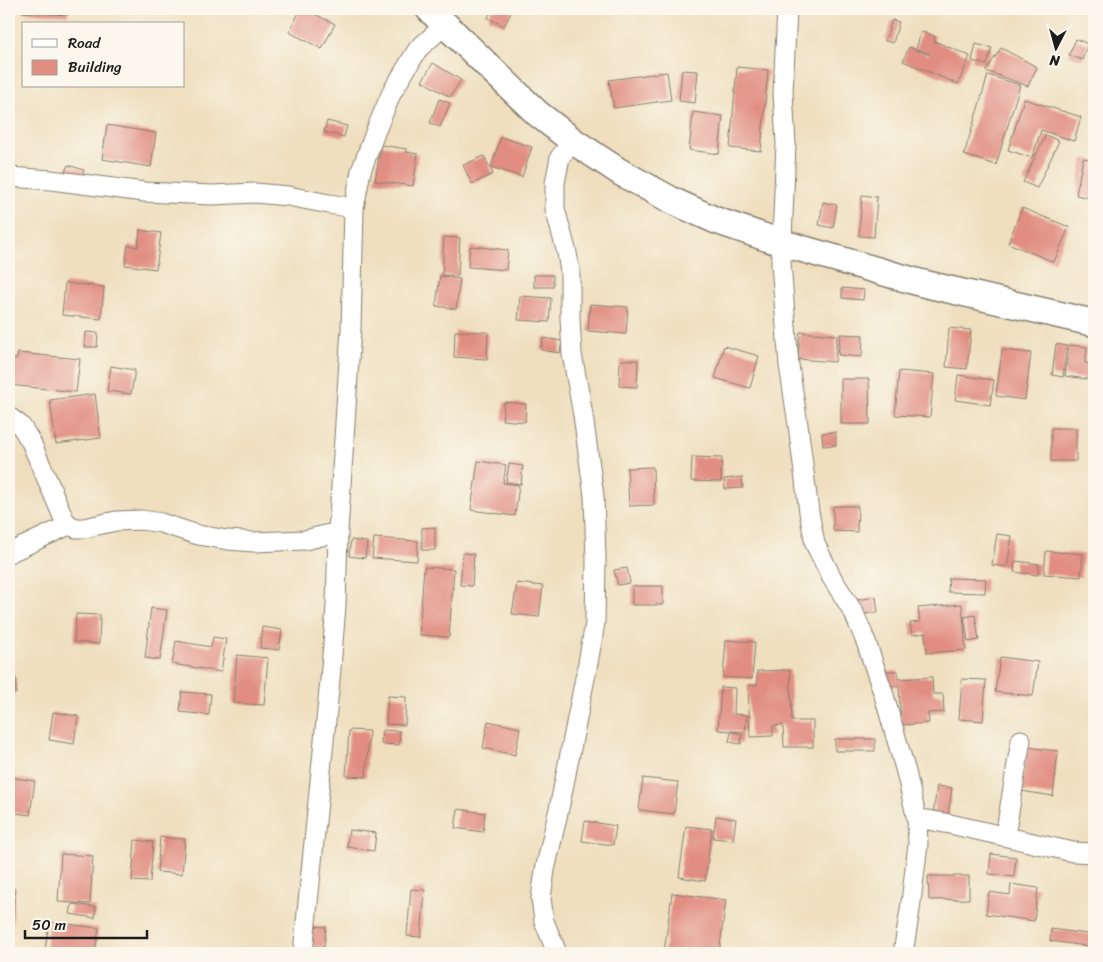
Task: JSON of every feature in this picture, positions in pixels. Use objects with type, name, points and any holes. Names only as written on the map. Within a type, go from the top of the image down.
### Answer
[{"type":"main road","points":[[437,17],[537,113],[573,141],[620,172],[674,201],[715,220],[782,243],[922,282],[1094,322]]},
{"type":"street","points":[[787,9],[783,93],[786,144],[782,271],[789,365],[815,544],[832,578],[854,613],[866,642],[883,692],[906,772],[917,820],[918,844],[903,953]]},
{"type":"street","points":[[303,953],[336,606],[338,532],[351,329],[354,208],[361,171],[392,92],[437,17]]},
{"type":"street","points":[[557,953],[544,921],[541,898],[545,870],[588,663],[594,624],[596,560],[594,496],[584,416],[572,354],[570,271],[567,253],[554,209],[555,183],[560,157],[573,141]]},
{"type":"street","points":[[9,176],[144,192],[212,195],[255,193],[288,196],[354,208]]},
{"type":"street","points":[[9,417],[21,426],[26,434],[64,519],[69,525],[76,528],[116,521],[142,520],[161,523],[198,535],[254,542],[305,540],[338,532]]},
{"type":"street","points":[[9,553],[69,525]]},
{"type":"street","points":[[1005,836],[1021,740]]},
{"type":"street","points":[[917,820],[928,820],[1073,852],[1094,853]]},
{"type":"building","points":[[23,9],[68,9],[68,15],[23,12]]},
{"type":"building","points":[[301,9],[335,24],[322,49],[289,32]]},
{"type":"building","points":[[492,9],[513,9],[504,26],[488,18]]},
{"type":"building","points":[[892,20],[899,22],[893,43],[885,41]]},
{"type":"building","points":[[921,32],[935,36],[934,41],[970,56],[958,84],[903,61],[909,47],[929,55],[929,53],[916,49]]},
{"type":"building","points":[[1076,39],[1088,44],[1082,60],[1069,55]]},
{"type":"building","points":[[976,44],[992,48],[987,65],[972,61]]},
{"type":"building","points":[[1001,48],[1037,67],[1028,86],[986,71]]},
{"type":"building","points":[[433,63],[461,80],[450,97],[422,81]]},
{"type":"building","points":[[737,67],[768,70],[761,151],[730,148]]},
{"type":"building","points":[[682,70],[698,71],[695,103],[679,101]]},
{"type":"building","points":[[667,72],[671,100],[614,108],[609,80]]},
{"type":"building","points":[[988,75],[1020,85],[996,165],[964,155]]},
{"type":"building","points":[[439,99],[450,103],[440,127],[430,123]]},
{"type":"building","points":[[1024,99],[1081,117],[1074,141],[1041,130],[1032,158],[1008,150]]},
{"type":"building","points":[[693,112],[723,116],[719,154],[689,150]]},
{"type":"building","points":[[327,121],[347,126],[344,137],[324,132]]},
{"type":"building","points":[[107,125],[156,133],[151,167],[102,159]]},
{"type":"building","points":[[1046,135],[1059,141],[1037,188],[1023,182]]},
{"type":"building","points":[[501,137],[532,147],[522,177],[491,167]]},
{"type":"building","points":[[381,145],[407,149],[406,152],[418,154],[413,186],[375,181]]},
{"type":"building","points":[[484,156],[493,174],[472,184],[463,165]]},
{"type":"building","points":[[1083,158],[1094,160],[1094,199],[1076,195]]},
{"type":"building","points":[[68,165],[84,170],[80,180],[64,174]]},
{"type":"building","points":[[862,195],[877,197],[874,237],[859,236]]},
{"type":"building","points":[[823,202],[837,205],[833,228],[819,225]]},
{"type":"building","points":[[1022,208],[1069,227],[1054,262],[1008,243]]},
{"type":"building","points":[[140,230],[161,233],[156,269],[125,265],[128,245],[138,247]]},
{"type":"building","points":[[444,237],[460,238],[458,276],[442,275]]},
{"type":"building","points":[[470,246],[508,250],[506,270],[468,267]]},
{"type":"building","points":[[534,275],[553,275],[553,287],[534,287]]},
{"type":"building","points":[[440,276],[460,279],[456,309],[436,306]]},
{"type":"building","points":[[65,283],[104,287],[101,319],[62,315]]},
{"type":"building","points":[[842,288],[864,290],[863,300],[842,298]]},
{"type":"building","points":[[520,296],[551,298],[549,322],[518,320]]},
{"type":"building","points":[[590,304],[628,307],[626,334],[588,331]]},
{"type":"building","points":[[949,328],[971,330],[967,369],[946,367]]},
{"type":"building","points":[[455,331],[488,332],[487,359],[454,357]]},
{"type":"building","points":[[86,332],[98,333],[97,347],[85,347]]},
{"type":"building","points":[[800,332],[837,335],[835,362],[798,359]]},
{"type":"building","points":[[840,334],[863,335],[862,357],[838,355]]},
{"type":"building","points":[[543,338],[562,341],[560,353],[541,350]]},
{"type":"building","points":[[1056,344],[1067,346],[1063,377],[1052,375]]},
{"type":"building","points":[[1069,345],[1087,347],[1085,363],[1094,364],[1094,380],[1065,376]]},
{"type":"building","points":[[724,346],[759,356],[750,388],[715,378]]},
{"type":"building","points":[[1002,350],[1031,353],[1025,400],[996,396]]},
{"type":"building","points":[[18,353],[80,359],[76,392],[9,385],[9,359],[17,359]]},
{"type":"building","points":[[620,360],[638,360],[637,387],[619,386]]},
{"type":"building","points":[[111,366],[135,370],[131,394],[107,391]]},
{"type":"building","points":[[899,371],[934,374],[930,417],[895,415]]},
{"type":"building","points":[[958,375],[994,380],[990,405],[955,400]]},
{"type":"building","points":[[841,379],[869,379],[870,424],[841,424]]},
{"type":"building","points":[[95,394],[101,438],[56,444],[50,400]]},
{"type":"building","points":[[504,402],[526,404],[525,422],[502,420]]},
{"type":"building","points":[[1051,428],[1076,428],[1076,461],[1051,461]]},
{"type":"building","points":[[836,432],[836,445],[823,446],[822,433]]},
{"type":"building","points":[[692,457],[722,458],[721,482],[691,481]]},
{"type":"building","points":[[478,461],[506,465],[503,483],[519,485],[515,516],[471,510]]},
{"type":"building","points":[[509,464],[523,466],[521,484],[506,482]]},
{"type":"building","points":[[653,467],[654,505],[629,506],[627,468]]},
{"type":"building","points":[[742,477],[743,488],[725,489],[724,479]]},
{"type":"building","points":[[833,506],[858,506],[857,532],[833,531]]},
{"type":"building","points":[[435,527],[435,550],[422,550],[422,528]]},
{"type":"building","points":[[997,534],[1012,536],[1007,567],[992,565]]},
{"type":"building","points":[[374,538],[418,541],[417,561],[372,558]]},
{"type":"building","points":[[351,540],[367,542],[365,558],[349,556]]},
{"type":"building","points":[[1046,551],[1083,554],[1081,577],[1044,574]]},
{"type":"building","points":[[463,553],[474,554],[472,586],[460,585]]},
{"type":"building","points":[[1015,561],[1039,564],[1038,575],[1014,572]]},
{"type":"building","points":[[424,567],[454,569],[449,637],[419,635]]},
{"type":"building","points":[[627,568],[630,583],[618,585],[614,570]]},
{"type":"building","points":[[949,578],[986,579],[985,593],[948,592]]},
{"type":"building","points":[[517,583],[543,586],[539,617],[512,614]]},
{"type":"building","points":[[632,586],[663,586],[663,605],[632,605]]},
{"type":"building","points":[[876,597],[878,612],[858,615],[856,600]]},
{"type":"building","points":[[962,604],[966,650],[927,653],[925,633],[912,635],[910,623],[920,622],[918,608]]},
{"type":"building","points":[[151,608],[167,610],[160,660],[145,658]]},
{"type":"building","points":[[76,614],[100,615],[99,644],[74,642]]},
{"type":"building","points":[[975,615],[979,640],[968,642],[964,617]]},
{"type":"building","points":[[262,627],[282,630],[279,650],[260,648]]},
{"type":"building","points":[[213,637],[226,639],[221,672],[172,664],[176,641],[211,647]]},
{"type":"building","points":[[726,640],[755,642],[752,679],[723,677]]},
{"type":"building","points":[[237,655],[268,658],[264,705],[233,703]]},
{"type":"building","points":[[1000,657],[1038,662],[1033,696],[995,692]]},
{"type":"building","points":[[790,670],[792,721],[813,721],[813,747],[784,747],[783,725],[773,726],[773,736],[750,737],[748,685],[757,685],[757,671]]},
{"type":"building","points":[[885,671],[898,671],[898,679],[932,677],[933,694],[943,694],[944,712],[928,713],[929,723],[901,725],[899,686],[886,686]]},
{"type":"building","points":[[9,678],[16,678],[16,693],[9,693]]},
{"type":"building","points":[[962,679],[986,680],[983,721],[959,719]]},
{"type":"building","points":[[721,687],[735,688],[734,714],[747,715],[745,732],[718,730]]},
{"type":"building","points":[[182,692],[211,694],[209,715],[180,712]]},
{"type":"building","points":[[388,696],[406,697],[405,725],[386,724]]},
{"type":"building","points":[[53,712],[78,716],[74,744],[49,740]]},
{"type":"building","points":[[488,721],[520,728],[515,755],[483,748]]},
{"type":"building","points":[[349,730],[369,731],[366,777],[346,776]]},
{"type":"building","points":[[382,730],[400,731],[399,745],[381,744]]},
{"type":"building","points":[[731,732],[742,734],[741,744],[729,742]]},
{"type":"building","points":[[835,739],[875,739],[875,751],[835,751]]},
{"type":"building","points":[[1027,747],[1058,751],[1053,796],[1021,791]]},
{"type":"building","points":[[9,777],[35,781],[30,815],[9,812]]},
{"type":"building","points":[[643,778],[678,782],[674,814],[639,810]]},
{"type":"building","points":[[937,786],[952,788],[948,817],[933,815]]},
{"type":"building","points":[[458,809],[485,813],[483,832],[455,828]]},
{"type":"building","points":[[716,816],[736,819],[733,840],[713,838]]},
{"type":"building","points":[[585,821],[616,826],[613,845],[582,841]]},
{"type":"building","points":[[686,826],[712,829],[705,881],[679,877]]},
{"type":"building","points":[[349,830],[376,833],[374,851],[347,847]]},
{"type":"building","points":[[160,837],[185,839],[182,874],[157,872]]},
{"type":"building","points":[[135,840],[153,842],[150,882],[132,881]]},
{"type":"building","points":[[61,854],[93,856],[90,904],[58,902]]},
{"type":"building","points":[[991,854],[1016,857],[1014,877],[989,874]]},
{"type":"building","points":[[928,876],[969,876],[969,899],[929,900]]},
{"type":"building","points":[[1011,884],[1038,888],[1034,921],[986,914],[989,892],[1010,895]]},
{"type":"building","points":[[9,888],[15,889],[12,927],[9,926]]},
{"type":"building","points":[[411,889],[425,890],[421,937],[407,936]]},
{"type":"building","points":[[672,893],[726,900],[719,953],[664,953]]},
{"type":"building","points":[[72,904],[96,907],[95,918],[70,914]]},
{"type":"building","points":[[49,922],[99,928],[95,953],[45,950]]},
{"type":"building","points":[[311,926],[326,927],[324,947],[310,946]]},
{"type":"building","points":[[1051,929],[1094,935],[1093,947],[1050,941]]}]
